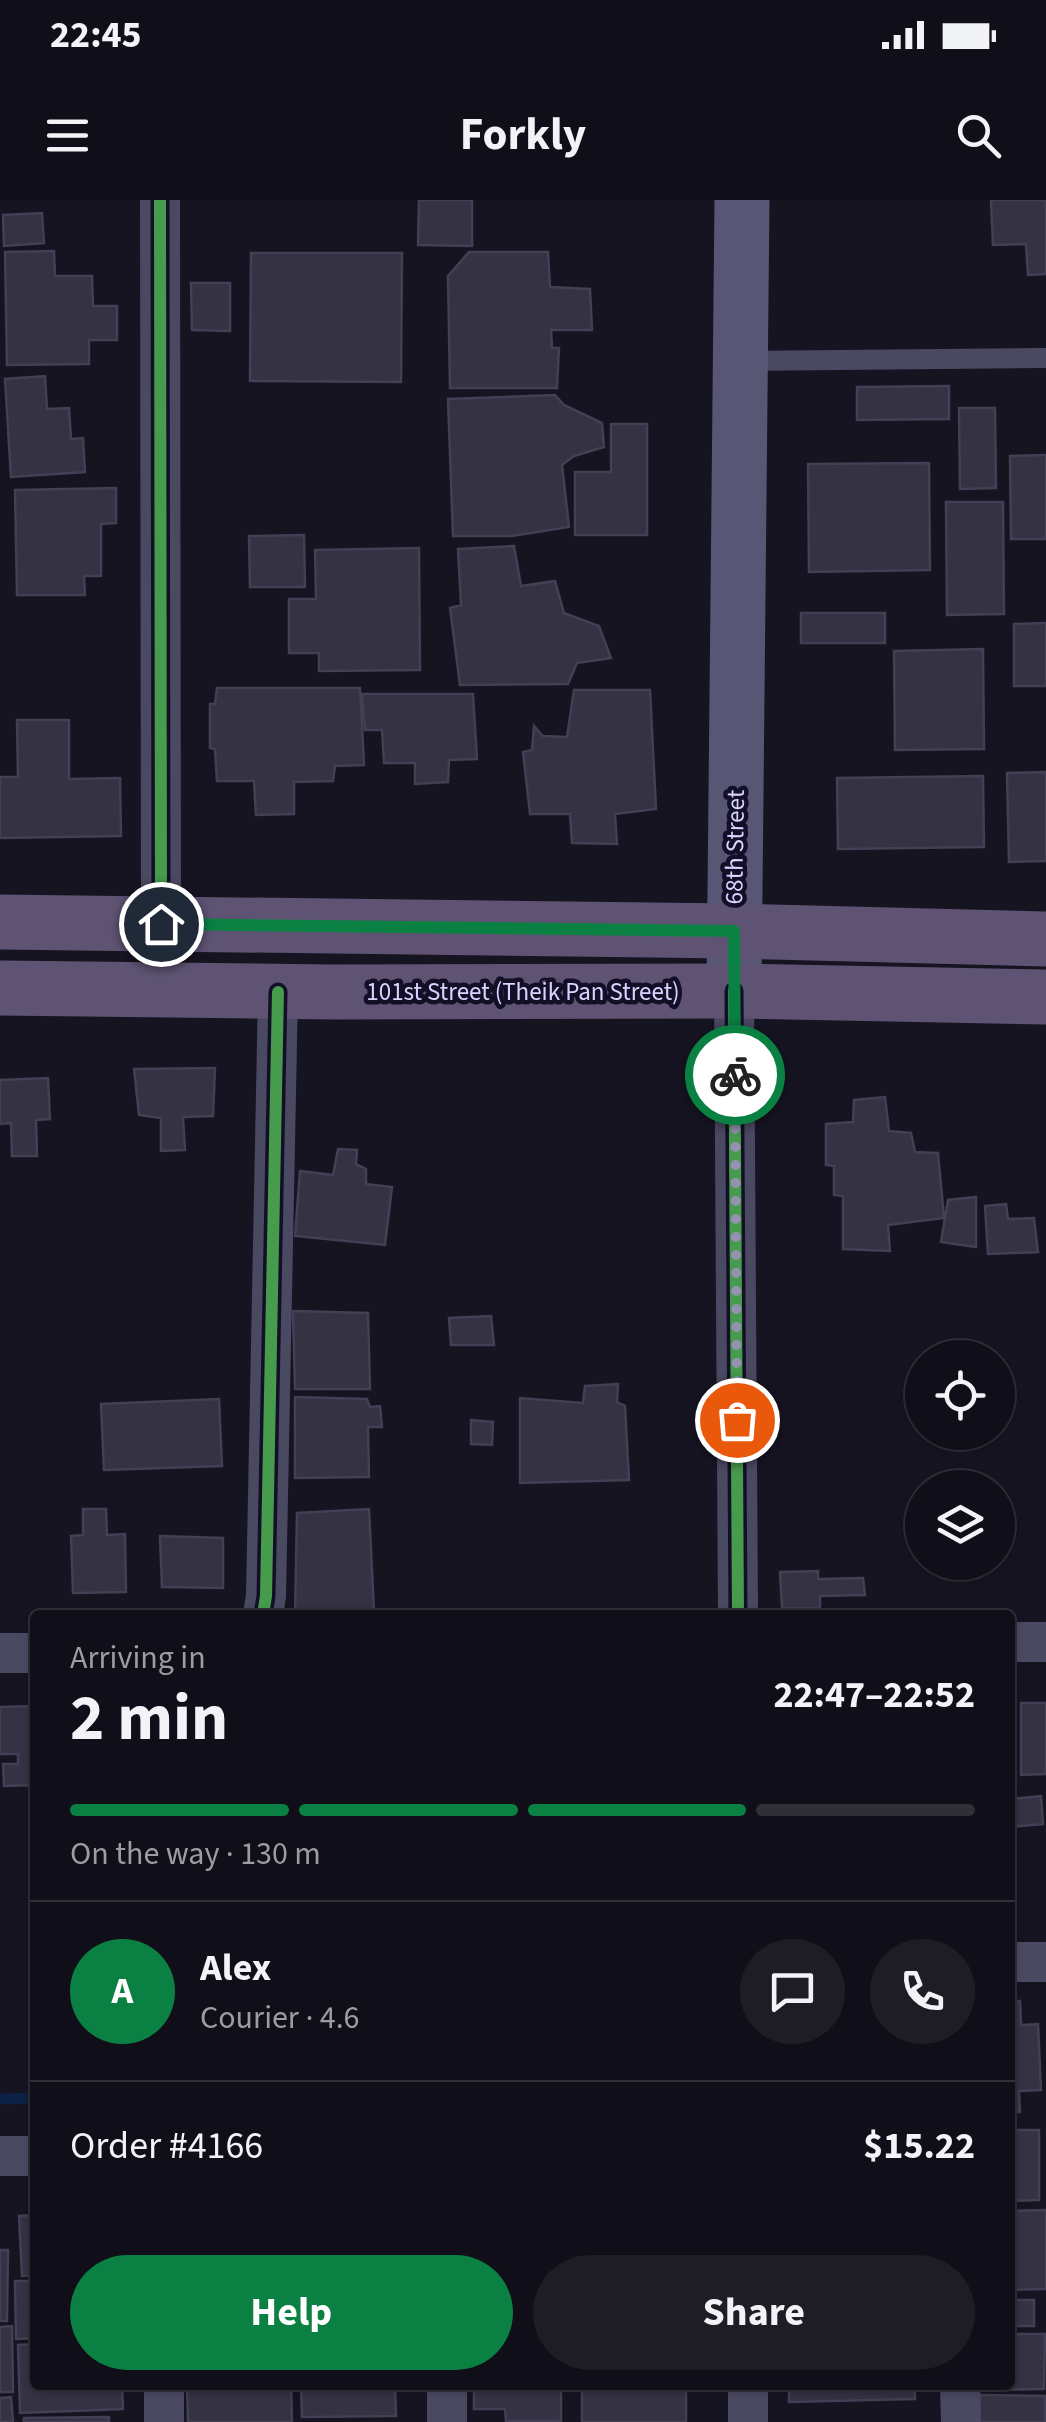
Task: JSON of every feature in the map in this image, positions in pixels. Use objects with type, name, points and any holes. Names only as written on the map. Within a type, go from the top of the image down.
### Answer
[{"type":"main road","name":"68th Street","points":[[734,990],[742,200]]},
{"type":"main road","name":"101st Street (Theik Pan Street)","points":[[0,922],[162,957],[278,992],[734,990],[1046,997]]},
{"type":"main road","name":"101st Street (Theik Pan Street)","points":[[0,988],[334,927],[1046,939]]},
{"type":"main road","points":[[334,927],[334,992]]},
{"type":"street","points":[[160,200],[162,957]]},
{"type":"street","name":"68th Street","points":[[734,990],[738,1610]]},
{"type":"street","points":[[264,1610],[278,992]]},
{"type":"street","points":[[1015,1642],[1046,1642]]},
{"type":"street","points":[[0,1653],[30,1653]]},
{"type":"street","points":[[1015,1962],[1046,1962]]},
{"type":"street","points":[[0,2156],[30,2156]]},
{"type":"street","points":[[164,2390],[164,2422]]},
{"type":"street","points":[[447,2390],[447,2422]]},
{"type":"street","points":[[748,2390],[748,2422]]},
{"type":"street","points":[[960,2390],[960,2422]]},
{"type":"lane","points":[[742,361],[1046,358]]},
{"type":"building","points":[[419,200],[472,200],[472,246],[418,245]]},
{"type":"building","points":[[991,200],[1046,200],[1046,274],[1028,275],[1026,244],[993,245]]},
{"type":"building","points":[[42,213],[44,243],[4,246],[3,215]]},
{"type":"building","points":[[54,251],[55,276],[92,276],[93,306],[117,306],[117,340],[89,340],[89,364],[7,365],[5,252]]},
{"type":"building","points":[[469,252],[548,252],[550,287],[590,289],[592,330],[551,330],[552,348],[559,348],[557,388],[450,388],[448,276]]},
{"type":"building","points":[[251,253],[402,253],[401,382],[250,381]]},
{"type":"building","points":[[191,283],[230,283],[230,331],[192,330]]},
{"type":"building","points":[[45,376],[47,409],[69,408],[71,439],[83,438],[85,472],[11,477],[5,379]]},
{"type":"building","points":[[949,386],[949,419],[857,420],[857,387]]},
{"type":"building","points":[[555,395],[564,405],[602,423],[604,447],[574,456],[562,465],[569,527],[512,536],[453,536],[448,399]]},
{"type":"building","points":[[959,408],[995,408],[996,488],[960,489]]},
{"type":"building","points":[[611,424],[647,424],[647,535],[575,535],[575,472],[611,472]]},
{"type":"building","points":[[1046,455],[1046,539],[1011,539],[1010,456]]},
{"type":"building","points":[[929,463],[930,570],[809,572],[808,464]]},
{"type":"building","points":[[116,488],[116,523],[101,524],[101,576],[84,576],[85,595],[17,595],[15,490]]},
{"type":"building","points":[[946,502],[1003,502],[1004,614],[947,615]]},
{"type":"building","points":[[304,535],[305,587],[250,587],[249,536]]},
{"type":"building","points":[[514,546],[521,586],[555,581],[564,613],[599,626],[611,658],[577,663],[568,684],[460,685],[450,608],[461,605],[458,549]]},
{"type":"building","points":[[419,548],[420,670],[319,671],[319,653],[289,653],[289,599],[316,599],[315,550]]},
{"type":"building","points":[[801,613],[885,613],[885,643],[801,643]]},
{"type":"building","points":[[1046,623],[1046,686],[1014,686],[1014,624]]},
{"type":"building","points":[[983,649],[984,749],[895,750],[894,651]]},
{"type":"building","points":[[217,688],[360,688],[364,765],[335,766],[333,781],[294,782],[294,814],[256,815],[254,781],[217,781],[215,749],[210,748],[210,704],[215,704]]},
{"type":"building","points":[[574,690],[650,690],[656,809],[615,814],[617,844],[572,843],[570,814],[530,814],[523,752],[532,750],[534,726],[543,736],[567,737]]},
{"type":"building","points":[[362,694],[473,694],[477,759],[449,760],[448,782],[415,784],[415,763],[384,763],[382,730],[365,730]]},
{"type":"building","points":[[17,720],[69,720],[69,779],[120,778],[121,836],[0,838],[0,777],[18,777]]},
{"type":"building","points":[[1046,772],[1046,861],[1009,862],[1007,773]]},
{"type":"building","points":[[983,776],[984,847],[838,849],[837,778]]},
{"type":"building","points":[[215,1068],[213,1116],[183,1117],[185,1150],[161,1151],[161,1118],[139,1115],[134,1069]]},
{"type":"building","points":[[48,1078],[50,1119],[36,1120],[37,1156],[12,1156],[11,1123],[0,1124],[0,1080]]},
{"type":"building","points":[[885,1097],[889,1131],[911,1133],[915,1152],[938,1153],[944,1218],[888,1225],[890,1251],[843,1249],[843,1196],[834,1195],[834,1166],[826,1165],[826,1124],[853,1122],[854,1100]]},
{"type":"building","points":[[338,1149],[357,1150],[356,1164],[366,1169],[366,1184],[392,1187],[385,1245],[295,1236],[300,1171],[333,1175]]},
{"type":"building","points":[[976,1197],[976,1247],[941,1242],[948,1200]]},
{"type":"building","points":[[1006,1204],[1008,1219],[1034,1218],[1038,1252],[988,1254],[985,1206]]},
{"type":"building","points":[[293,1311],[368,1313],[370,1389],[295,1389]]},
{"type":"building","points":[[491,1316],[494,1345],[451,1345],[449,1318]]},
{"type":"building","points":[[618,1384],[617,1402],[625,1406],[629,1480],[520,1483],[520,1398],[583,1403],[585,1386]]},
{"type":"building","points":[[295,1397],[367,1399],[370,1407],[380,1406],[382,1427],[368,1427],[369,1477],[295,1478]]},
{"type":"building","points":[[219,1399],[222,1466],[104,1470],[101,1404]]},
{"type":"building","points":[[471,1420],[493,1422],[492,1445],[471,1444]]},
{"type":"building","points":[[83,1509],[106,1509],[107,1535],[125,1534],[126,1592],[73,1593],[71,1536],[83,1535]]},
{"type":"building","points":[[369,1509],[374,1610],[295,1610],[297,1513]]},
{"type":"building","points":[[160,1536],[223,1538],[223,1588],[162,1587]]},
{"type":"building","points":[[818,1571],[818,1579],[863,1578],[865,1595],[820,1596],[820,1608],[782,1608],[780,1572]]},
{"type":"building","points":[[1021,1703],[1046,1703],[1046,1774],[1021,1775]]},
{"type":"building","points":[[30,1706],[30,1785],[4,1786],[3,1764],[18,1764],[18,1754],[0,1754],[0,1707]]},
{"type":"building","points":[[1041,1796],[1043,1824],[1015,1827],[1015,1799]]},
{"type":"building","points":[[1020,2001],[1021,2025],[1038,2024],[1041,2090],[1019,2091],[1020,2112],[1015,2112],[1015,2002]]},
{"type":"building","points":[[1015,2130],[1039,2130],[1039,2200],[1015,2201]]},
{"type":"building","points":[[1046,2210],[1046,2289],[1015,2290],[1015,2211]]},
{"type":"building","points":[[30,2215],[30,2275],[22,2276],[19,2216]]},
{"type":"building","points":[[0,2250],[8,2250],[7,2321],[0,2321]]},
{"type":"building","points":[[15,2281],[30,2281],[30,2338],[16,2339]]},
{"type":"building","points":[[1015,2300],[1034,2300],[1034,2326],[1015,2326]]},
{"type":"building","points":[[12,2326],[13,2392],[0,2392],[0,2327]]},
{"type":"building","points":[[1015,2334],[1045,2334],[1044,2389],[1015,2389]]},
{"type":"building","points":[[30,2344],[30,2390],[122,2390],[123,2409],[20,2413],[18,2345]]},
{"type":"building","points":[[187,2390],[291,2390],[292,2422],[188,2422]]},
{"type":"building","points":[[301,2390],[395,2390],[396,2416],[302,2417]]},
{"type":"building","points":[[474,2390],[561,2390],[561,2421],[506,2421],[505,2409],[474,2409]]},
{"type":"building","points":[[582,2390],[686,2390],[686,2422],[582,2422]]},
{"type":"building","points":[[789,2390],[915,2390],[915,2399],[789,2402]]},
{"type":"building","points":[[980,2395],[1045,2396],[1045,2422],[979,2422]]},
{"type":"building","points":[[11,2397],[13,2422],[0,2422],[0,2398]]},
{"type":"building","points":[[109,2417],[109,2422],[24,2422],[24,2418]]},
{"type":"waterway","points":[[0,2099],[30,2098]]},
{"type":"cycle path","points":[[160,200],[161,924]]},
{"type":"cycle path","points":[[734,991],[738,1610]]},
{"type":"cycle path","points":[[264,1610],[278,992]]},
{"type":"way so far","points":[[735,1075],[737,1420]]},
{"type":"route","points":[[161,924],[734,931],[735,1075]]}]
